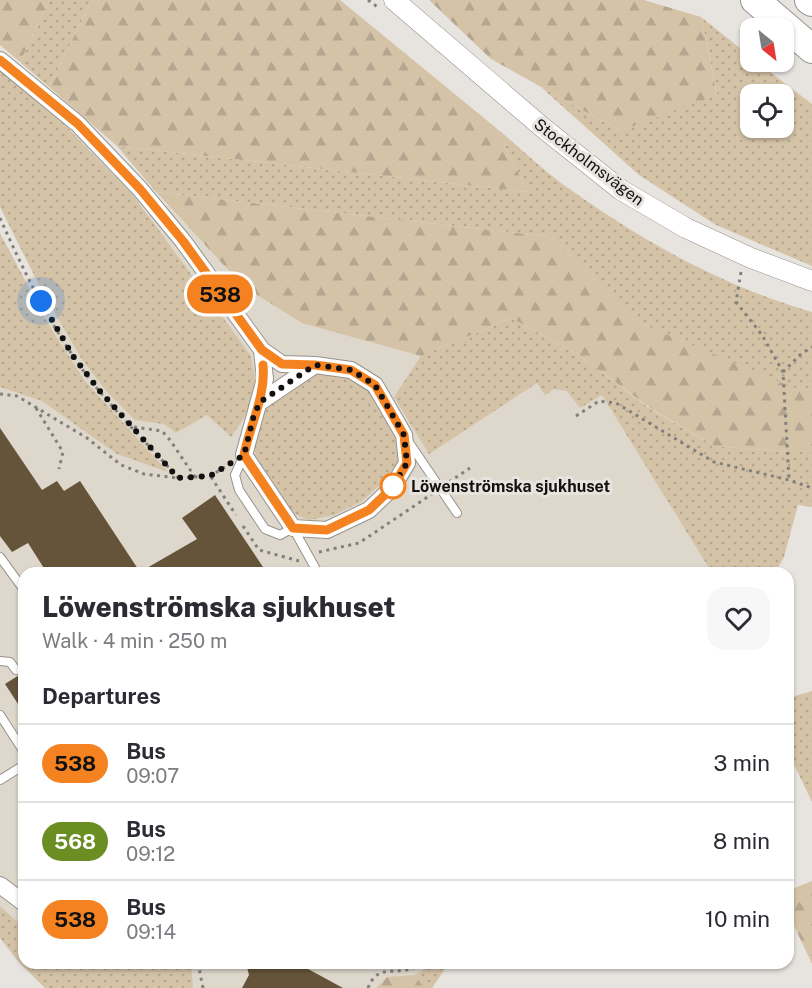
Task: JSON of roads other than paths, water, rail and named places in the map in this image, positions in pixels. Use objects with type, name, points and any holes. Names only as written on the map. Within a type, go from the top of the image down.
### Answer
[{"type":"highway","points":[[755,0],[812,48]]},
{"type":"street","name":"Stockholmsvägen","points":[[394,0],[542,128],[621,190],[686,228],[751,258],[812,281]]},
{"type":"street","points":[[0,60],[78,124],[140,189],[183,241],[262,350],[282,364],[315,365],[351,370],[375,385],[404,435],[407,463],[392,488],[369,510],[327,530],[293,528],[244,455],[265,379],[262,350]]},
{"type":"street","points":[[260,402],[315,365]]},
{"type":"street","points":[[0,885],[18,898]]},
{"type":"lane","points":[[404,435],[456,513]]},
{"type":"lane","points":[[244,455],[235,475],[239,490],[265,529],[280,535],[293,528],[315,567]]},
{"type":"lane","points":[[0,557],[18,582]]},
{"type":"lane","points":[[0,661],[10,662],[16,669]]},
{"type":"lane","points":[[0,715],[18,743]]},
{"type":"lane","points":[[0,780],[18,769]]},
{"type":"place","name":"Löwenströmska sjukhuset","points":[[393,486]]}]
